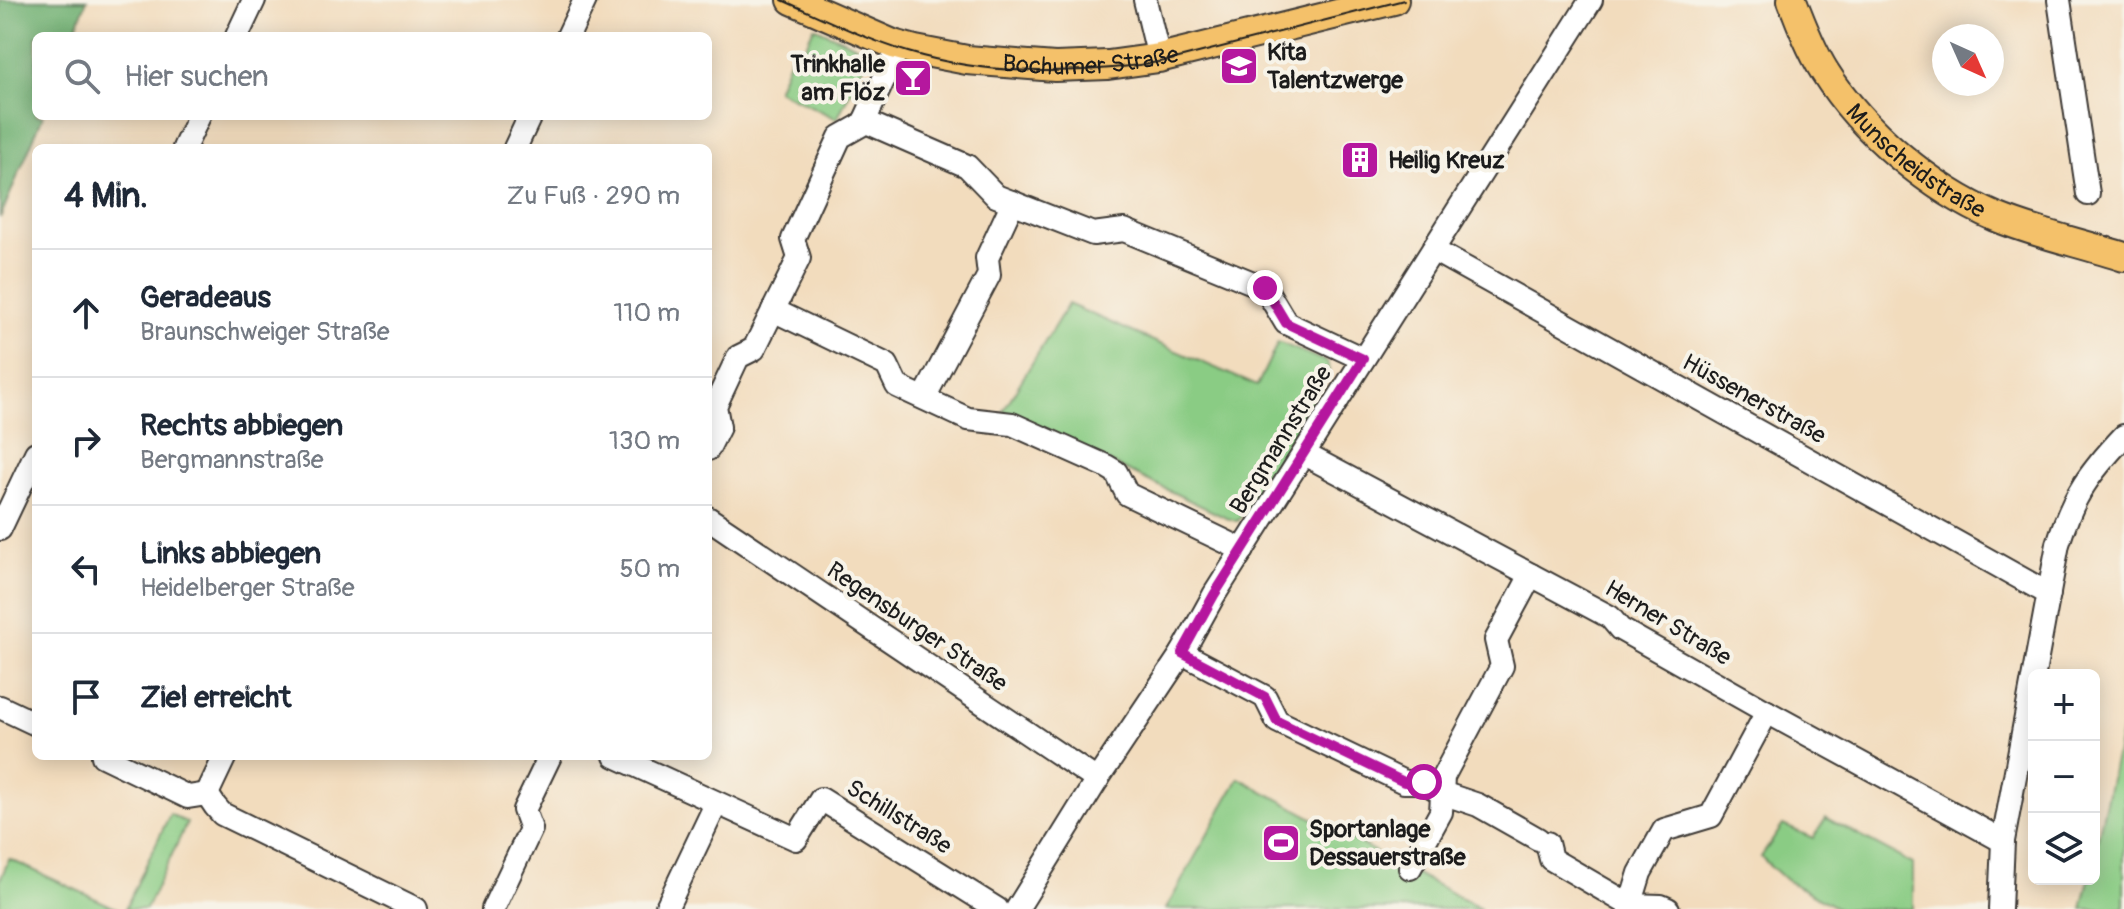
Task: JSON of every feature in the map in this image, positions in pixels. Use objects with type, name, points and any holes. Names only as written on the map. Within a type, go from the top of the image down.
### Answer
[{"type":"main road","name":"Bochumer Straße","points":[[810,4],[899,46],[967,60],[1055,67],[1108,65],[1159,58],[1394,0]]},
{"type":"main road","name":"Munscheidstraße","points":[[1792,0],[1812,50],[1841,95],[1912,165],[1947,190],[1994,216],[2065,240],[2116,251]]},
{"type":"street","points":[[239,32],[254,0]]},
{"type":"street","points":[[570,32],[585,0]]},
{"type":"street","points":[[1145,0],[1159,58]]},
{"type":"street","name":"Bergmannstraße","points":[[1017,909],[1097,780],[1182,653],[1214,595],[1591,0]]},
{"type":"street","points":[[2059,0],[2088,194]]},
{"type":"street","points":[[712,441],[719,427],[715,406],[738,357],[754,349],[799,258],[793,239],[840,137],[864,121],[899,46]]},
{"type":"street","points":[[186,144],[197,120]]},
{"type":"street","points":[[517,144],[528,120]]},
{"type":"street","points":[[864,121],[967,166],[996,196],[1093,234],[1124,230],[1265,288],[1286,323],[1363,359]]},
{"type":"street","points":[[924,398],[989,275],[987,258],[1013,202]]},
{"type":"street","name":"Hüssenerstraße","points":[[1433,250],[2049,594]]},
{"type":"street","points":[[773,310],[887,365],[897,386],[968,419],[1012,424],[1106,466],[1116,472],[1127,494],[1243,550]]},
{"type":"street","points":[[2000,909],[2003,841],[2058,544],[2074,499],[2085,481],[2124,436]]},
{"type":"street","name":"Herner Straße","points":[[1304,454],[1610,617],[1620,629],[2003,841]]},
{"type":"street","points":[[0,529],[32,461]]},
{"type":"street","name":"Regensburger Straße","points":[[712,521],[1097,780]]},
{"type":"street","points":[[1410,868],[1441,812],[1443,777],[1502,666],[1496,640],[1531,575]]},
{"type":"street","points":[[1182,653],[1265,697],[1277,721],[1404,782],[1424,782],[1442,793],[1478,805],[1543,841],[1551,859],[1630,907],[1661,906],[1668,909]]},
{"type":"street","points":[[0,707],[32,722]]},
{"type":"street","points":[[1630,907],[1640,873],[1664,830],[1711,816],[1767,712]]},
{"type":"street","points":[[111,760],[188,797],[207,794]]},
{"type":"street","points":[[207,794],[223,760]]},
{"type":"street","points":[[493,909],[531,829],[524,810],[548,760]]},
{"type":"street","name":"Schillstraße","points":[[623,760],[796,839],[821,799],[997,909]]},
{"type":"street","points":[[207,794],[222,814],[416,909]]},
{"type":"street","points":[[666,909],[716,804]]},
{"type":"green space","points":[[0,0],[87,0],[75,32],[32,32],[32,120],[41,120],[0,218]]},
{"type":"green space","points":[[814,27],[870,52],[837,119],[777,90],[791,56],[799,60]]},
{"type":"green space","points":[[1068,304],[1257,386],[1278,342],[1327,362],[1330,370],[1274,467],[1238,521],[1003,411]]},
{"type":"green space","points":[[2124,719],[2124,909],[2082,909],[2088,885],[2100,885],[2100,829]]},
{"type":"green space","name":"Sportanlage Dessauerstraße","points":[[1239,778],[1481,909],[1166,909]]},
{"type":"green space","points":[[170,814],[187,823],[146,909],[125,909]]},
{"type":"green space","points":[[1826,818],[1913,864],[1913,909],[1839,909],[1786,880],[1761,857],[1783,825],[1813,838]]},
{"type":"green space","points":[[9,859],[118,909],[0,909],[0,880]]},
{"type":"tram line","points":[[782,0],[860,35],[908,52],[972,66],[1039,71],[1106,69],[1171,60],[1404,0]]},
{"type":"place","name":"Kita Talentzwerge","points":[[1239,66]]},
{"type":"place","name":"Trinkhalle am Flöz","points":[[913,78]]},
{"type":"place","name":"Heilig Kreuz","points":[[1360,160]]},
{"type":"place","name":"Sportanlage Dessauerstraße","points":[[1281,843]]},
{"type":"route","points":[[1265,288],[1286,323],[1363,359],[1214,595],[1182,653],[1265,697],[1277,721],[1404,782],[1424,782]]}]
